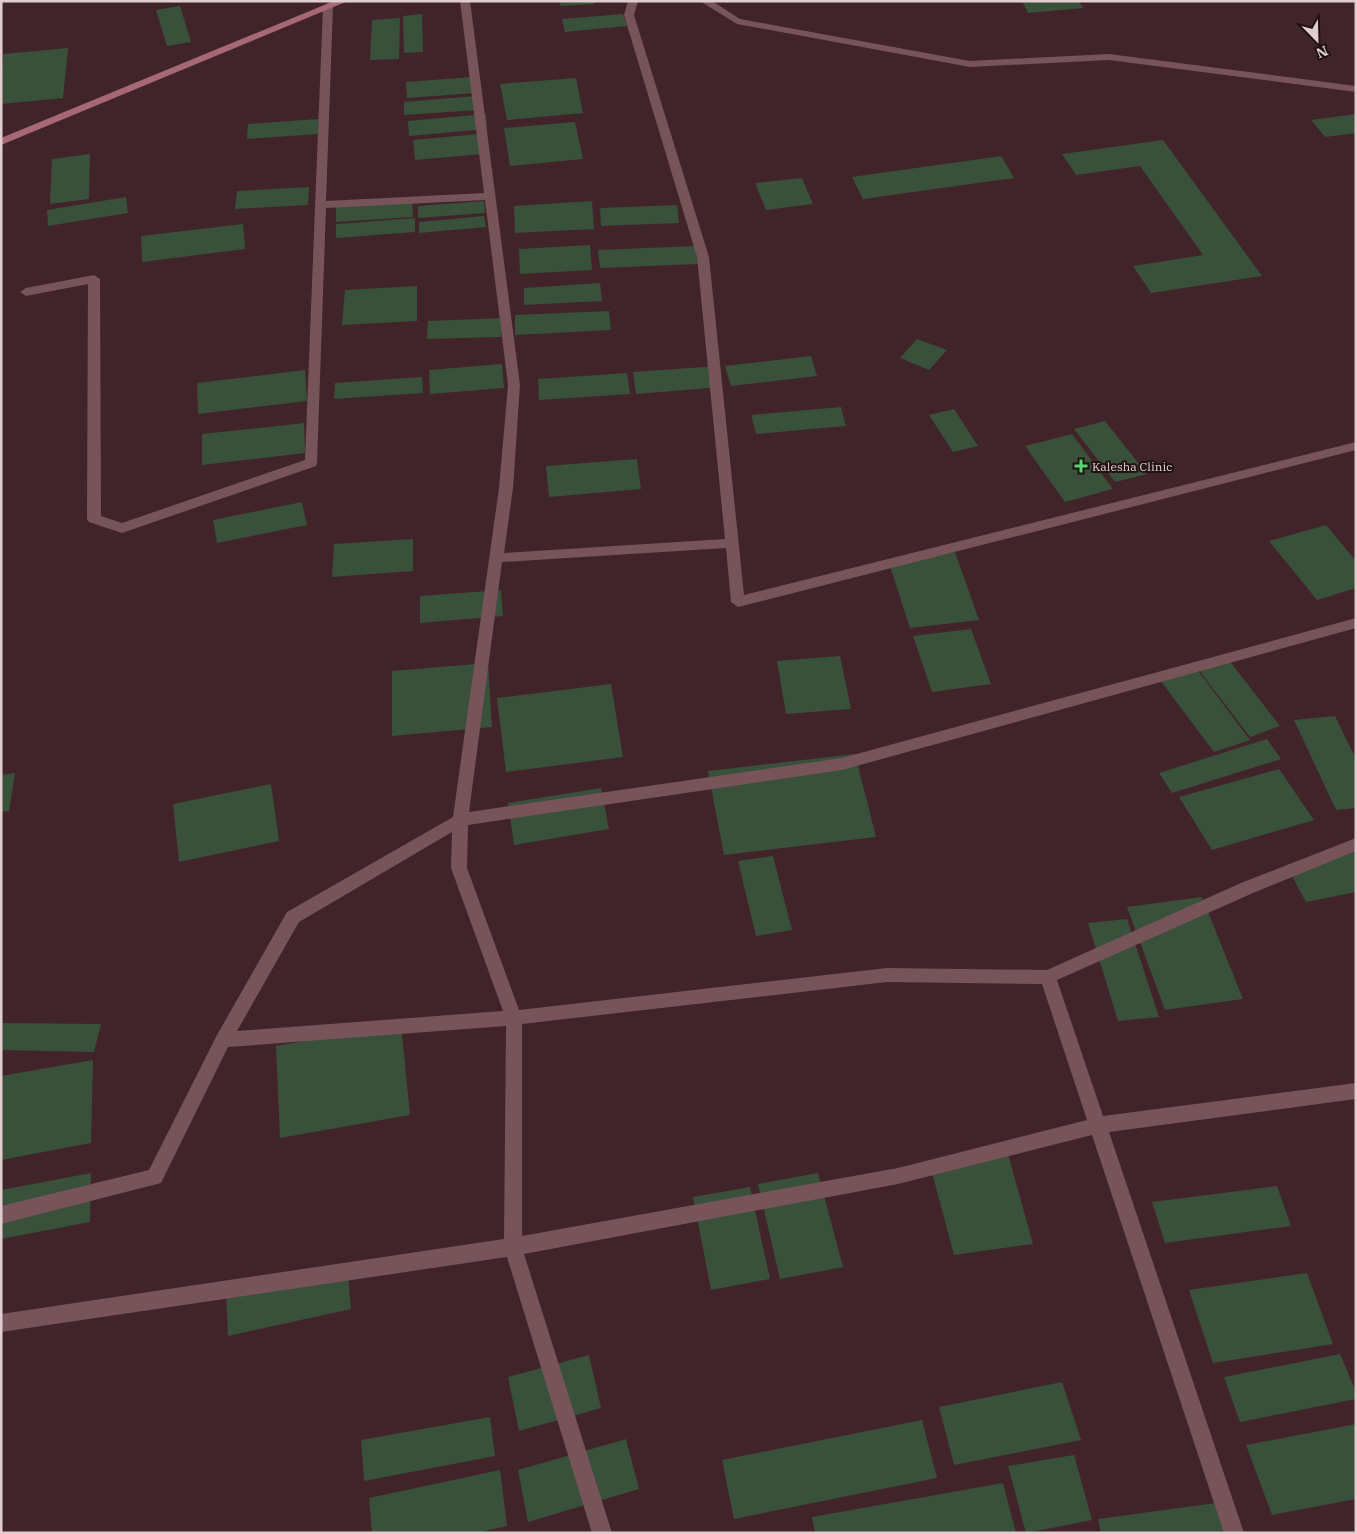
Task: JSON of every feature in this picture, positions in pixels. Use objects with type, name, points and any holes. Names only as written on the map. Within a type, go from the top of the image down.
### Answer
[{"type":"main road","points":[[1,142],[343,1]]},
{"type":"street","points":[[465,1],[514,386],[506,488],[460,820],[460,868],[514,1018],[513,1247],[602,1533]]},
{"type":"street","points":[[633,1],[629,15],[703,258],[738,602],[1356,446]]},
{"type":"street","points":[[705,1],[737,21],[970,64],[1109,57],[1356,89]]},
{"type":"street","points":[[26,292],[94,279],[94,519],[122,528],[311,463],[328,6]]},
{"type":"street","points":[[320,205],[490,196]]},
{"type":"street","points":[[496,558],[732,543]]},
{"type":"street","points":[[1,1215],[155,1177],[223,1040],[293,917],[460,820],[842,764],[1356,623]]},
{"type":"street","points":[[223,1040],[514,1018],[887,975],[1048,977],[1247,888],[1356,844]]},
{"type":"street","points":[[1048,977],[1234,1533]]},
{"type":"street","points":[[1,1323],[513,1247],[898,1176],[1098,1125],[1356,1091]]},
{"type":"building","points":[[560,1],[594,1],[595,4],[560,6]]},
{"type":"building","points":[[1022,1],[1079,1],[1083,8],[1028,13]]},
{"type":"building","points":[[180,6],[191,42],[167,46],[156,10]]},
{"type":"building","points":[[422,14],[423,52],[404,53],[403,16]]},
{"type":"building","points":[[623,14],[627,26],[565,32],[562,19]]},
{"type":"building","points":[[400,18],[399,59],[370,60],[372,20]]},
{"type":"building","points":[[68,48],[63,98],[1,104],[3,54]]},
{"type":"building","points":[[473,77],[475,93],[407,98],[406,82]]},
{"type":"building","points":[[576,78],[583,113],[507,120],[500,84]]},
{"type":"building","points":[[476,96],[477,110],[404,115],[404,102]]},
{"type":"building","points":[[486,114],[487,129],[409,136],[408,121]]},
{"type":"building","points":[[1356,114],[1356,133],[1325,137],[1311,120]]},
{"type":"building","points":[[318,119],[318,134],[247,139],[248,124]]},
{"type":"building","points":[[575,122],[583,159],[510,166],[504,128]]},
{"type":"building","points":[[479,134],[482,154],[415,160],[413,140]]},
{"type":"building","points":[[1163,140],[1262,276],[1151,293],[1133,266],[1203,255],[1140,166],[1076,175],[1062,154]]},
{"type":"building","points":[[90,154],[89,199],[50,204],[52,159]]},
{"type":"building","points":[[1001,156],[1014,178],[863,199],[852,177]]},
{"type":"building","points":[[802,178],[813,204],[766,210],[755,183]]},
{"type":"building","points":[[309,187],[308,205],[235,209],[237,191]]},
{"type":"building","points":[[126,197],[128,213],[48,226],[47,210]]},
{"type":"building","points":[[412,201],[413,217],[336,222],[336,206]]},
{"type":"building","points":[[484,201],[485,213],[418,218],[418,206]]},
{"type":"building","points":[[592,201],[594,229],[515,233],[514,206]]},
{"type":"building","points":[[677,205],[679,223],[601,226],[600,208]]},
{"type":"building","points":[[484,216],[486,227],[419,233],[419,222]]},
{"type":"building","points":[[415,218],[415,232],[336,238],[336,224]]},
{"type":"building","points":[[243,224],[245,249],[142,262],[141,236]]},
{"type":"building","points":[[590,245],[592,270],[520,274],[519,249]]},
{"type":"building","points":[[695,246],[698,264],[600,268],[598,250]]},
{"type":"building","points":[[600,283],[602,301],[524,305],[524,288]]},
{"type":"building","points":[[417,286],[417,321],[342,325],[345,290]]},
{"type":"building","points":[[609,311],[611,330],[515,335],[515,315]]},
{"type":"building","points":[[502,318],[501,337],[427,339],[428,321]]},
{"type":"building","points":[[917,339],[947,350],[929,370],[900,358]]},
{"type":"building","points":[[811,356],[817,376],[731,386],[725,366]]},
{"type":"building","points":[[502,364],[504,388],[430,394],[429,370]]},
{"type":"building","points":[[718,366],[722,387],[636,394],[633,372]]},
{"type":"building","points":[[305,370],[307,401],[198,414],[197,383]]},
{"type":"building","points":[[627,373],[630,394],[539,400],[538,379]]},
{"type":"building","points":[[422,377],[423,393],[334,399],[335,383]]},
{"type":"building","points":[[841,407],[846,426],[756,434],[751,415]]},
{"type":"building","points":[[954,409],[978,446],[953,452],[929,415]]},
{"type":"building","points":[[1105,421],[1147,474],[1115,482],[1074,429]]},
{"type":"building","points":[[304,423],[305,453],[202,465],[202,434]]},
{"type":"building","points":[[1072,434],[1113,489],[1065,502],[1025,446]]},
{"type":"building","points":[[637,459],[641,489],[549,497],[546,466]]},
{"type":"building","points":[[302,502],[307,525],[217,543],[213,520]]},
{"type":"building","points":[[1326,525],[1356,561],[1356,588],[1317,600],[1269,541]]},
{"type":"building","points":[[413,539],[413,571],[332,577],[334,544]]},
{"type":"building","points":[[955,552],[979,620],[910,628],[888,560]]},
{"type":"building","points":[[501,590],[503,616],[420,623],[420,596]]},
{"type":"building","points":[[971,629],[991,684],[932,692],[913,636]]},
{"type":"building","points":[[840,656],[851,709],[786,714],[777,661]]},
{"type":"building","points":[[1228,659],[1280,726],[1250,737],[1198,669]]},
{"type":"building","points":[[488,663],[492,727],[392,736],[392,671]]},
{"type":"building","points":[[1196,668],[1250,740],[1214,752],[1160,680]]},
{"type":"building","points":[[611,684],[623,757],[506,772],[497,698]]},
{"type":"building","points":[[1335,716],[1356,759],[1356,808],[1336,810],[1294,720]]},
{"type":"building","points":[[1267,739],[1281,759],[1172,793],[1159,773]]},
{"type":"building","points":[[855,754],[876,837],[724,855],[708,771]]},
{"type":"building","points":[[1279,769],[1314,820],[1212,850],[1179,797]]},
{"type":"building","points":[[15,773],[9,811],[1,812],[1,775]]},
{"type":"building","points":[[271,784],[279,841],[179,862],[173,804]]},
{"type":"building","points":[[601,788],[609,829],[514,845],[508,803]]},
{"type":"building","points":[[1356,851],[1356,892],[1306,902],[1286,865]]},
{"type":"building","points":[[773,856],[792,930],[756,936],[738,861]]},
{"type":"building","points":[[1202,897],[1243,999],[1165,1010],[1127,907]]},
{"type":"building","points":[[1127,919],[1159,1017],[1118,1021],[1088,923]]},
{"type":"building","points":[[1,1023],[101,1024],[94,1052],[1,1050]]},
{"type":"building","points":[[401,1024],[410,1115],[280,1138],[276,1046]]},
{"type":"building","points":[[93,1060],[91,1143],[1,1160],[1,1076]]},
{"type":"building","points":[[1008,1154],[1033,1244],[954,1255],[930,1165]]},
{"type":"building","points":[[91,1173],[90,1222],[1,1239],[1,1190]]},
{"type":"building","points":[[818,1173],[843,1267],[780,1279],[758,1184]]},
{"type":"building","points":[[1277,1186],[1291,1226],[1165,1243],[1152,1202]]},
{"type":"building","points":[[750,1187],[770,1279],[711,1290],[693,1197]]},
{"type":"building","points":[[347,1263],[351,1309],[228,1336],[226,1289]]},
{"type":"building","points":[[1307,1273],[1333,1344],[1213,1363],[1189,1290]]},
{"type":"building","points":[[1340,1354],[1356,1392],[1356,1399],[1240,1422],[1224,1377]]},
{"type":"building","points":[[589,1355],[601,1408],[519,1431],[508,1377]]},
{"type":"building","points":[[1062,1382],[1081,1440],[954,1465],[939,1407]]},
{"type":"building","points":[[490,1417],[495,1456],[364,1481],[361,1440]]},
{"type":"building","points":[[922,1420],[937,1478],[734,1519],[722,1460]]},
{"type":"building","points":[[1356,1424],[1356,1499],[1272,1515],[1246,1445]]},
{"type":"building","points":[[626,1439],[639,1489],[528,1522],[518,1470]]},
{"type":"building","points":[[1074,1455],[1092,1520],[1026,1533],[1008,1466]]},
{"type":"building","points":[[500,1470],[507,1526],[476,1533],[372,1533],[369,1498]]},
{"type":"building","points":[[1003,1483],[1016,1533],[815,1533],[812,1517]]},
{"type":"building","points":[[1216,1503],[1225,1533],[1101,1533],[1098,1519]]},
{"type":"place","name":"Kalesha Clinic","points":[[1081,466]]}]
